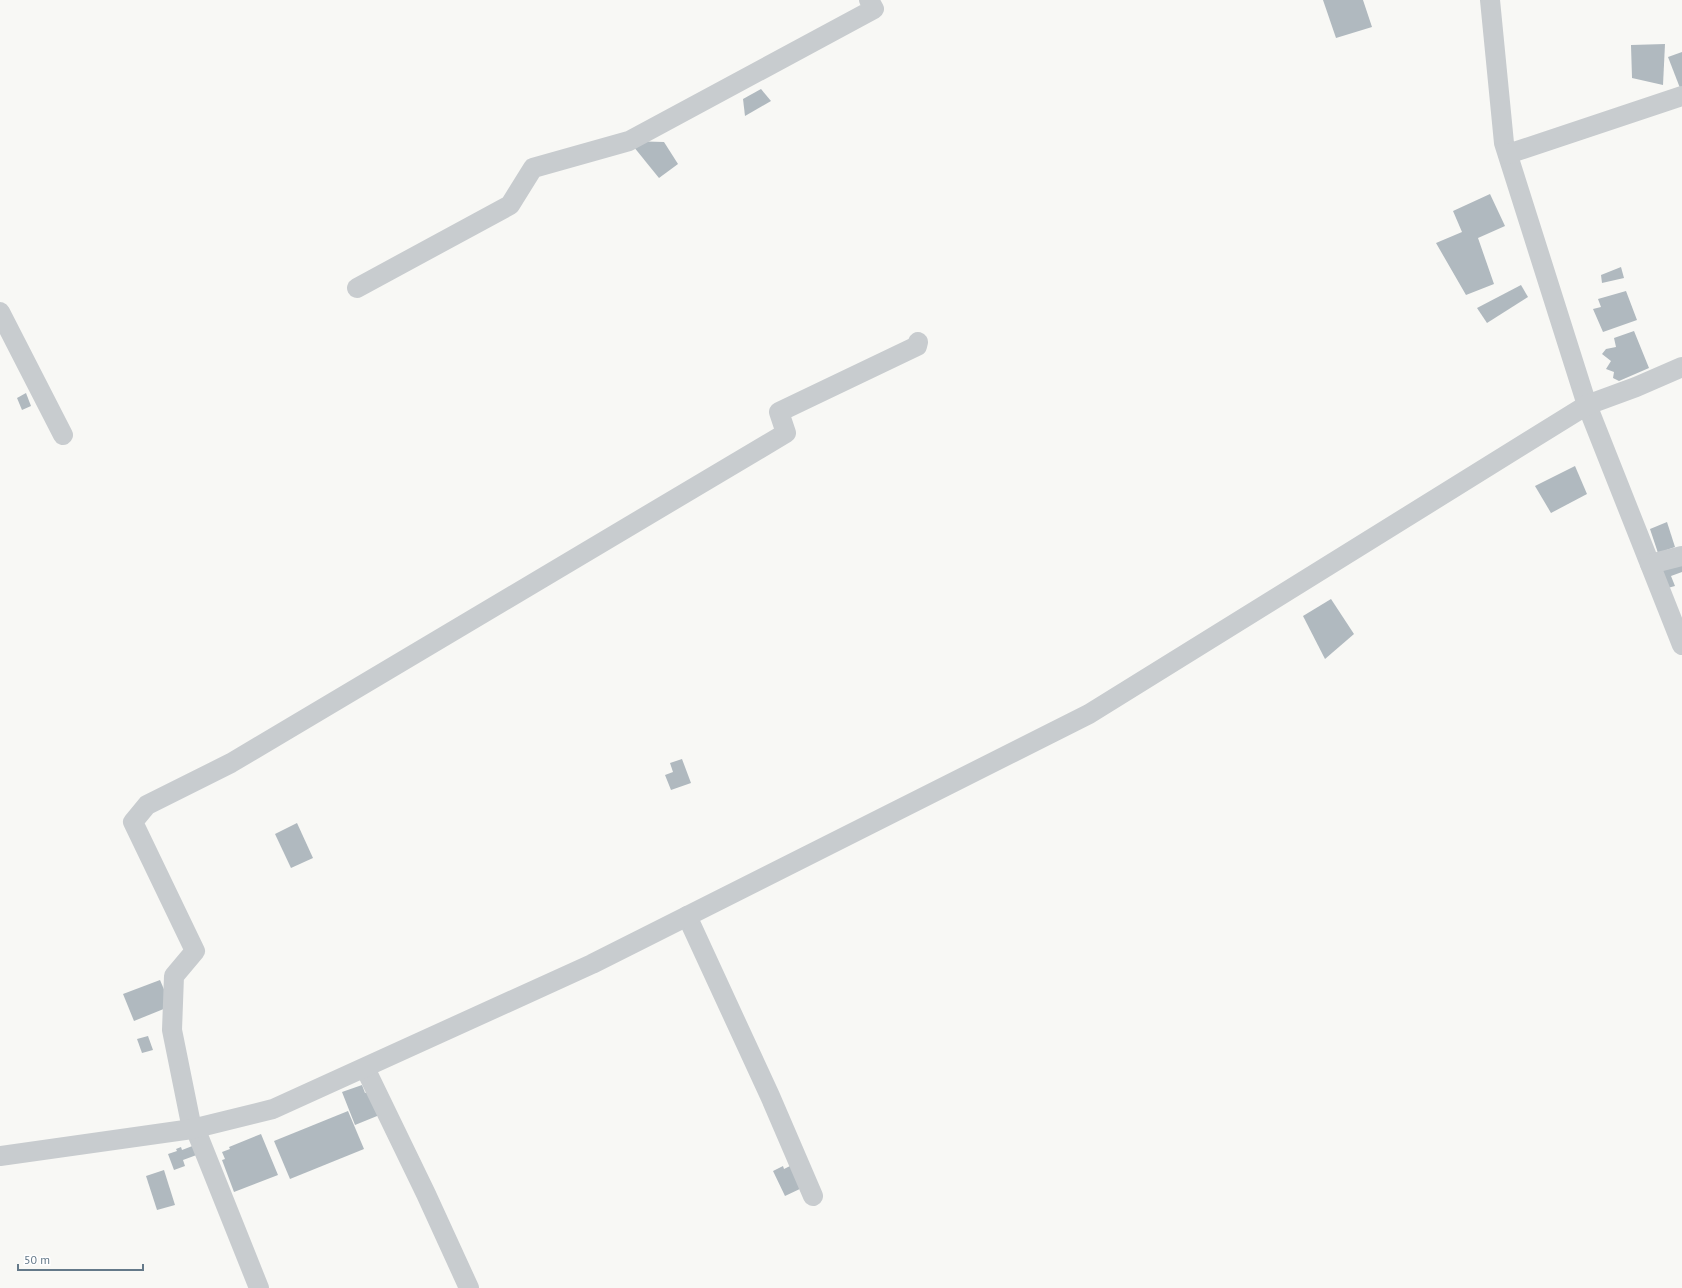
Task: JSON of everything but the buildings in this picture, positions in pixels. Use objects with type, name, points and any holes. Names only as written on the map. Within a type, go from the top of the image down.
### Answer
[{"type":"street","points":[[357,288],[510,205],[533,168],[629,141],[874,9],[869,0]]},
{"type":"street","points":[[1490,0],[1504,143],[1587,405],[1682,645]]},
{"type":"street","points":[[1508,154],[1682,96]]},
{"type":"street","points":[[0,312],[63,435]]},
{"type":"street","points":[[259,1288],[194,1129],[172,1030],[174,976],[195,951],[133,822],[147,805],[238,759],[786,434],[779,412],[917,346],[918,342]]},
{"type":"street","points":[[0,1156],[194,1129],[273,1110],[592,964],[1089,714],[1587,405],[1636,387],[1682,367]]},
{"type":"street","points":[[1650,564],[1682,556]]},
{"type":"street","points":[[687,916],[770,1096],[813,1196]]},
{"type":"street","points":[[364,1068],[426,1194],[469,1288]]}]
